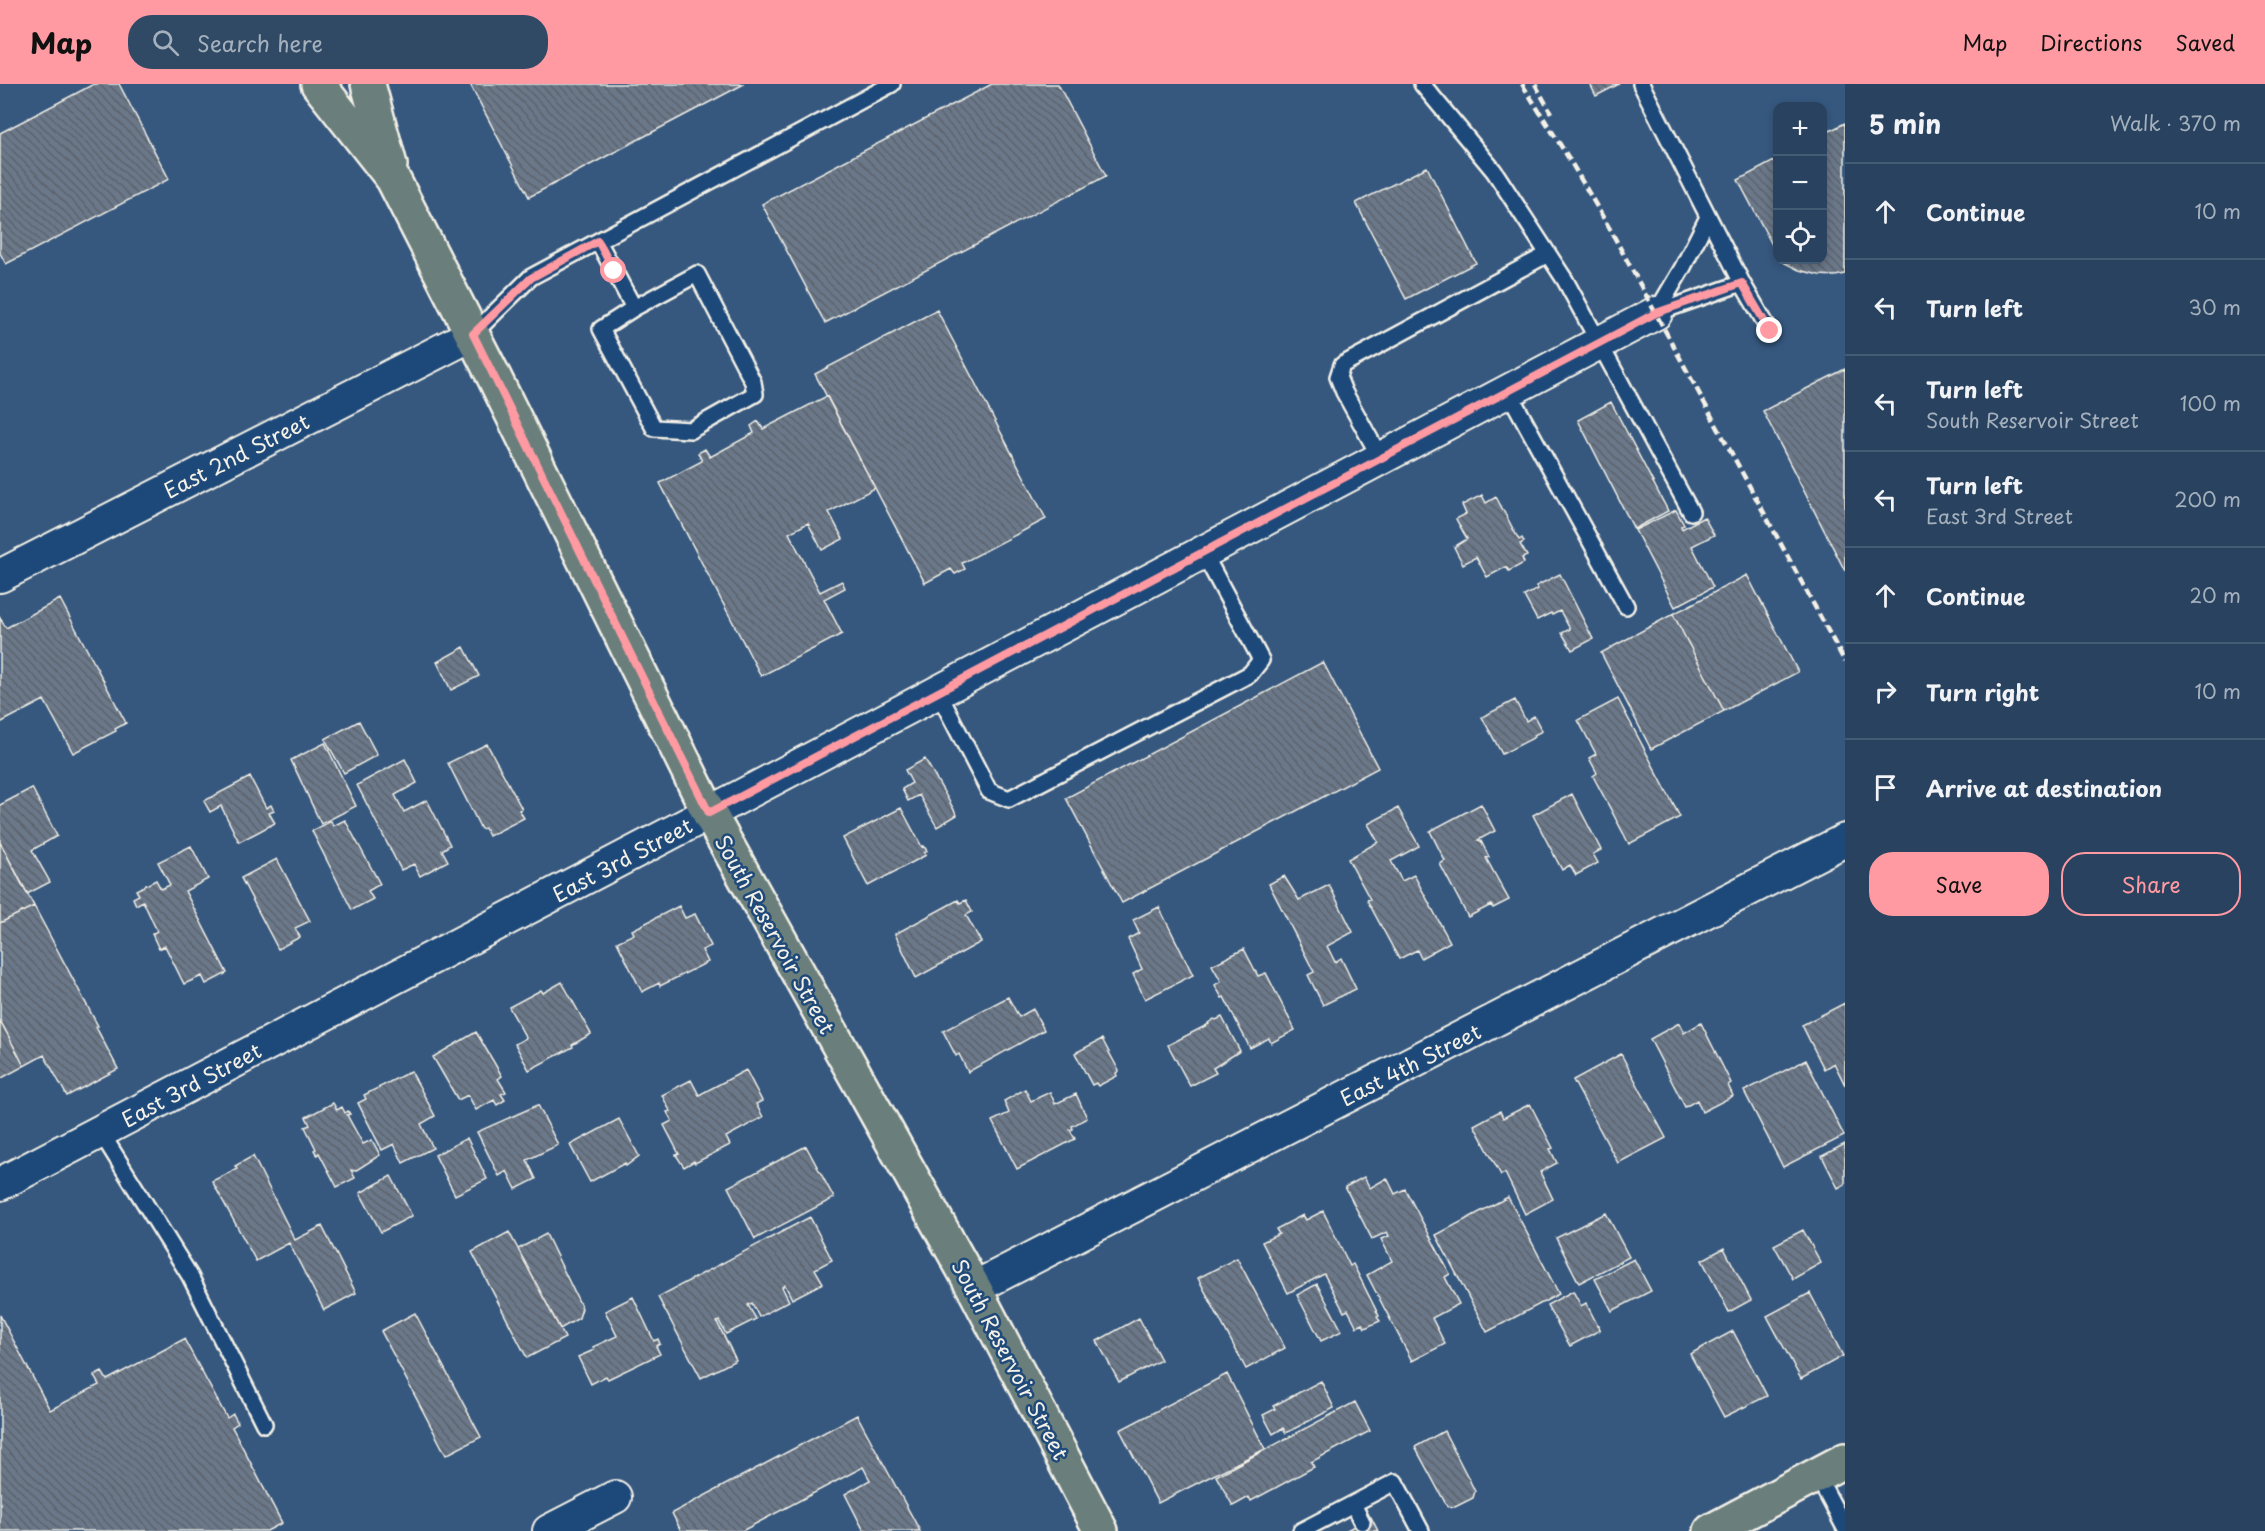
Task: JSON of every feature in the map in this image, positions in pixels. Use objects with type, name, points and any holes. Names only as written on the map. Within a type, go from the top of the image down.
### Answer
[{"type":"main road","name":"South Reservoir Street","points":[[318,84],[393,179],[473,334],[709,813],[974,1288],[1101,1531]]},
{"type":"main road","points":[[368,84],[393,179]]},
{"type":"main road","points":[[1711,1531],[1831,1468]]},
{"type":"street","name":"East 3rd Street","points":[[0,1184],[1656,313]]},
{"type":"street","name":"East 2nd Street","points":[[0,576],[473,334]]},
{"type":"street","name":"East 4th Street","points":[[974,1288],[1845,840]]},
{"type":"street","points":[[549,1531],[615,1497]]},
{"type":"lane","points":[[473,334],[531,278],[892,84]]},
{"type":"lane","points":[[1422,84],[1494,171],[1565,280],[1691,512]]},
{"type":"lane","points":[[1641,84],[1742,283],[1770,331]]},
{"type":"lane","points":[[1656,313],[1683,267],[1708,217]]},
{"type":"lane","points":[[598,241],[634,308]]},
{"type":"lane","points":[[1381,459],[1344,392],[1338,377],[1342,365],[1548,254]]},
{"type":"lane","points":[[697,274],[753,382],[755,394],[691,430],[654,429],[601,329],[634,308],[697,274]]},
{"type":"lane","points":[[1656,313],[1742,283]]},
{"type":"lane","points":[[1508,391],[1626,606]]},
{"type":"lane","points":[[938,692],[989,791],[1009,799],[1250,674],[1261,660],[1203,552]]},
{"type":"lane","points":[[100,1131],[190,1276],[264,1424]]},
{"type":"lane","points":[[1831,1468],[1845,1528]]},
{"type":"lane","points":[[1301,1531],[1323,1526],[1353,1504],[1395,1482],[1421,1531]]},
{"type":"lane","points":[[1353,1504],[1362,1522]]},
{"type":"building","points":[[94,84],[119,84],[169,179],[6,264],[0,253],[0,133]]},
{"type":"building","points":[[470,84],[744,84],[529,197]]},
{"type":"building","points":[[992,84],[1058,84],[1106,176],[825,323],[762,204]]},
{"type":"building","points":[[1590,84],[1619,84],[1596,96]]},
{"type":"building","points":[[1845,123],[1845,274],[1835,276],[1799,270],[1787,264],[1827,264],[1827,132]]},
{"type":"building","points":[[1773,162],[1773,246],[1738,180]]},
{"type":"building","points":[[1427,167],[1476,263],[1406,299],[1356,203]]},
{"type":"building","points":[[937,310],[1046,519],[962,563],[965,569],[955,574],[951,569],[925,583],[815,374]]},
{"type":"building","points":[[1845,369],[1845,571],[1763,411]]},
{"type":"building","points":[[827,396],[875,488],[829,512],[843,539],[822,550],[808,523],[789,533],[820,592],[842,581],[845,588],[824,599],[842,634],[761,676],[660,483],[702,461],[698,453],[705,449],[710,457],[754,433],[751,426],[758,421],[763,429]]},
{"type":"building","points":[[1611,402],[1668,511],[1634,529],[1578,420]]},
{"type":"building","points":[[1482,495],[1486,503],[1496,497],[1519,540],[1522,538],[1524,542],[1520,544],[1527,556],[1522,558],[1524,563],[1509,571],[1506,567],[1487,577],[1476,557],[1463,564],[1454,547],[1467,539],[1456,519],[1466,514],[1462,505]]},
{"type":"building","points":[[1676,510],[1684,525],[1681,526],[1682,529],[1704,517],[1714,535],[1692,546],[1713,587],[1675,607],[1635,530]]},
{"type":"building","points":[[1560,574],[1593,639],[1572,650],[1562,633],[1570,629],[1560,611],[1537,620],[1524,596],[1538,589],[1536,586]]},
{"type":"building","points":[[1747,575],[1798,672],[1724,711],[1673,614]]},
{"type":"building","points":[[60,599],[126,723],[115,729],[116,731],[73,753],[44,700],[0,723],[0,618],[6,628]]},
{"type":"building","points":[[1673,614],[1724,711],[1651,749],[1601,653]]},
{"type":"building","points":[[464,647],[479,676],[451,690],[437,662]]},
{"type":"building","points":[[1323,662],[1378,768],[1122,903],[1066,798]]},
{"type":"building","points":[[1618,699],[1680,817],[1629,844],[1593,776],[1597,773],[1589,758],[1596,754],[1578,720]]},
{"type":"building","points":[[1515,700],[1526,721],[1534,716],[1542,731],[1502,754],[1482,717]]},
{"type":"building","points":[[359,721],[377,755],[344,773],[325,739]]},
{"type":"building","points":[[325,743],[356,806],[321,824],[291,760]]},
{"type":"building","points":[[487,744],[522,809],[519,810],[524,818],[489,836],[485,828],[481,829],[448,763]]},
{"type":"building","points":[[405,759],[417,783],[395,795],[404,812],[427,800],[450,845],[442,850],[448,861],[420,876],[414,864],[401,870],[357,785]]},
{"type":"building","points":[[925,759],[957,815],[937,827],[919,795],[908,801],[902,789],[912,783],[905,770]]},
{"type":"building","points":[[250,777],[266,808],[271,805],[274,811],[269,813],[275,823],[239,842],[221,806],[210,812],[204,801]]},
{"type":"building","points":[[32,788],[57,836],[32,850],[50,882],[27,894],[0,842],[0,805]]},
{"type":"building","points":[[1572,794],[1601,850],[1593,854],[1598,863],[1576,875],[1570,865],[1562,870],[1533,815]]},
{"type":"building","points":[[1481,804],[1495,831],[1478,840],[1481,841],[1489,857],[1486,858],[1509,900],[1493,908],[1491,905],[1468,917],[1440,864],[1445,861],[1430,831]]},
{"type":"building","points":[[901,808],[922,847],[924,846],[927,851],[924,853],[926,855],[868,886],[843,838]]},
{"type":"building","points":[[1398,808],[1419,846],[1391,861],[1402,881],[1414,875],[1450,942],[1421,958],[1417,950],[1399,959],[1348,859],[1378,842],[1368,824]]},
{"type":"building","points":[[345,820],[380,884],[368,891],[373,899],[352,910],[312,831],[331,821],[333,826]]},
{"type":"building","points":[[0,842],[34,906],[0,923]]},
{"type":"building","points":[[191,846],[208,879],[185,891],[227,973],[206,984],[202,976],[184,984],[165,946],[159,949],[152,934],[157,931],[143,901],[136,905],[133,898],[139,895],[136,890],[156,880],[161,889],[170,885],[158,862]]},
{"type":"building","points":[[277,859],[310,921],[295,928],[300,937],[278,949],[241,878]]},
{"type":"building","points":[[1284,876],[1299,900],[1329,885],[1353,932],[1327,946],[1335,962],[1341,958],[1356,989],[1323,1005],[1308,975],[1314,972],[1269,884]]},
{"type":"building","points":[[958,900],[960,903],[966,900],[972,912],[966,915],[981,942],[916,978],[895,934]]},
{"type":"building","points":[[34,906],[98,1026],[96,1027],[118,1069],[67,1096],[44,1055],[24,1066],[0,1020],[0,923]]},
{"type":"building","points":[[679,906],[685,918],[695,914],[711,946],[702,950],[708,962],[660,986],[659,983],[642,992],[617,942],[634,934],[632,930]]},
{"type":"building","points":[[1159,907],[1193,975],[1145,999],[1133,974],[1142,969],[1128,939],[1139,933],[1133,920]]},
{"type":"building","points":[[1244,949],[1258,976],[1266,973],[1295,1030],[1271,1043],[1269,1038],[1250,1048],[1224,997],[1222,998],[1215,985],[1221,981],[1212,965]]},
{"type":"building","points":[[562,982],[591,1034],[572,1045],[573,1047],[529,1070],[515,1044],[526,1038],[509,1007],[541,990],[543,993]]},
{"type":"building","points":[[1008,997],[1019,1017],[1033,1009],[1044,1030],[968,1072],[959,1054],[956,1056],[943,1031]]},
{"type":"building","points":[[1845,1003],[1845,1085],[1834,1063],[1824,1069],[1802,1025]]},
{"type":"building","points":[[1222,1017],[1240,1051],[1213,1068],[1216,1073],[1190,1086],[1168,1045],[1209,1024],[1214,1019]]},
{"type":"building","points":[[0,1020],[24,1066],[0,1079]]},
{"type":"building","points":[[1679,1023],[1684,1033],[1701,1023],[1731,1083],[1728,1085],[1733,1096],[1702,1112],[1697,1100],[1685,1107],[1650,1039]]},
{"type":"building","points":[[476,1032],[502,1076],[498,1079],[506,1092],[501,1094],[505,1100],[497,1105],[494,1100],[476,1110],[468,1095],[458,1100],[433,1057]]},
{"type":"building","points":[[1102,1039],[1119,1071],[1116,1073],[1117,1076],[1098,1086],[1096,1083],[1092,1085],[1075,1053]]},
{"type":"building","points":[[1621,1054],[1666,1138],[1618,1163],[1573,1080]]},
{"type":"building","points":[[1806,1060],[1844,1136],[1783,1167],[1744,1091]]},
{"type":"building","points":[[746,1070],[762,1101],[756,1104],[763,1117],[726,1137],[730,1145],[684,1167],[676,1155],[679,1154],[664,1125],[672,1121],[662,1095],[691,1080],[699,1095]]},
{"type":"building","points":[[411,1071],[435,1116],[421,1124],[433,1148],[403,1163],[394,1144],[382,1150],[358,1103],[366,1099],[364,1095]]},
{"type":"building","points":[[1025,1089],[1031,1101],[1050,1092],[1055,1104],[1076,1094],[1087,1118],[1072,1126],[1073,1129],[1070,1130],[1075,1139],[1017,1169],[992,1121],[1009,1113],[1004,1101]]},
{"type":"building","points":[[333,1103],[337,1110],[342,1107],[345,1113],[348,1111],[350,1114],[347,1115],[363,1144],[372,1140],[380,1155],[355,1171],[351,1170],[355,1178],[337,1187],[319,1153],[317,1155],[314,1150],[316,1149],[305,1127],[310,1125],[306,1117]]},
{"type":"building","points":[[1530,1104],[1553,1148],[1550,1149],[1557,1163],[1540,1172],[1553,1199],[1525,1214],[1505,1173],[1501,1175],[1474,1125],[1500,1111],[1503,1118]]},
{"type":"building","points":[[538,1105],[558,1145],[527,1160],[536,1179],[516,1189],[507,1171],[499,1176],[477,1132]]},
{"type":"building","points":[[619,1119],[639,1156],[626,1166],[625,1163],[590,1182],[570,1145]]},
{"type":"building","points":[[467,1138],[487,1179],[455,1195],[435,1155]]},
{"type":"building","points":[[1845,1144],[1845,1184],[1838,1188],[1822,1156]]},
{"type":"building","points":[[806,1146],[834,1198],[755,1239],[728,1187]]},
{"type":"building","points":[[253,1156],[295,1240],[322,1226],[356,1293],[324,1310],[289,1243],[256,1261],[212,1181],[237,1169],[235,1166]]},
{"type":"building","points":[[391,1176],[412,1216],[381,1232],[360,1193]]},
{"type":"building","points":[[1364,1177],[1370,1188],[1387,1178],[1395,1194],[1405,1189],[1450,1274],[1445,1277],[1459,1304],[1432,1318],[1445,1344],[1412,1361],[1367,1275],[1392,1261],[1381,1239],[1389,1236],[1387,1232],[1372,1239],[1345,1187]]},
{"type":"building","points":[[1508,1197],[1559,1294],[1487,1332],[1436,1235]]},
{"type":"building","points":[[1323,1211],[1350,1266],[1353,1264],[1379,1316],[1377,1317],[1380,1321],[1365,1328],[1363,1324],[1357,1327],[1348,1310],[1344,1312],[1324,1274],[1288,1293],[1262,1242],[1279,1234],[1276,1229],[1303,1215],[1306,1220]]},
{"type":"building","points":[[1606,1213],[1629,1257],[1579,1283],[1556,1238]]},
{"type":"building","points":[[810,1217],[832,1260],[815,1269],[823,1283],[792,1299],[785,1285],[782,1287],[789,1301],[759,1317],[752,1303],[748,1305],[756,1319],[726,1334],[719,1321],[717,1322],[736,1360],[701,1378],[658,1297]]},
{"type":"building","points":[[1803,1230],[1821,1263],[1793,1279],[1774,1245]]},
{"type":"building","points":[[509,1232],[565,1338],[527,1358],[472,1252]]},
{"type":"building","points":[[546,1234],[582,1308],[579,1318],[560,1329],[518,1249]]},
{"type":"building","points":[[1724,1248],[1751,1300],[1729,1312],[1702,1260]]},
{"type":"building","points":[[1237,1258],[1285,1348],[1246,1369],[1198,1278]]},
{"type":"building","points":[[1634,1259],[1651,1291],[1612,1311],[1595,1279]]},
{"type":"building","points":[[1317,1284],[1342,1331],[1321,1341],[1297,1295]]},
{"type":"building","points":[[1573,1291],[1581,1306],[1586,1303],[1600,1330],[1570,1346],[1547,1305]]},
{"type":"building","points":[[1810,1293],[1843,1356],[1801,1379],[1767,1316]]},
{"type":"building","points":[[633,1297],[654,1341],[658,1339],[660,1344],[656,1346],[660,1354],[608,1379],[606,1376],[591,1384],[578,1357],[617,1336],[605,1311]]},
{"type":"building","points":[[415,1313],[481,1437],[446,1455],[381,1331]]},
{"type":"building","points":[[0,1315],[50,1410],[99,1385],[94,1376],[102,1372],[107,1380],[184,1339],[227,1418],[233,1414],[238,1423],[232,1427],[282,1523],[267,1531],[0,1531]]},
{"type":"building","points":[[1139,1318],[1161,1360],[1119,1382],[1097,1341]]},
{"type":"building","points":[[1733,1331],[1767,1396],[1724,1417],[1690,1354]]},
{"type":"building","points":[[1227,1374],[1265,1449],[1158,1503],[1120,1430]]},
{"type":"building","points":[[1321,1381],[1334,1408],[1286,1433],[1283,1428],[1273,1434],[1263,1415],[1275,1409],[1273,1406]]},
{"type":"building","points":[[1355,1402],[1370,1431],[1311,1462],[1314,1467],[1251,1501],[1249,1497],[1233,1506],[1216,1476]]},
{"type":"building","points":[[857,1415],[920,1531],[864,1531],[845,1494],[870,1480],[863,1467],[742,1531],[681,1531],[672,1513]]},
{"type":"building","points":[[1444,1431],[1475,1491],[1473,1498],[1455,1507],[1447,1506],[1415,1447]]},
{"type":"building","points":[[1371,1517],[1378,1531],[1345,1531],[1362,1522]]},
{"type":"railway","points":[[1522,84],[1611,231],[1845,662]]},
{"type":"railway","points":[[1535,84],[1551,113]]},
{"type":"route","points":[[614,271],[598,241],[531,278],[473,334],[709,813],[1656,313],[1742,283],[1770,331]]}]
